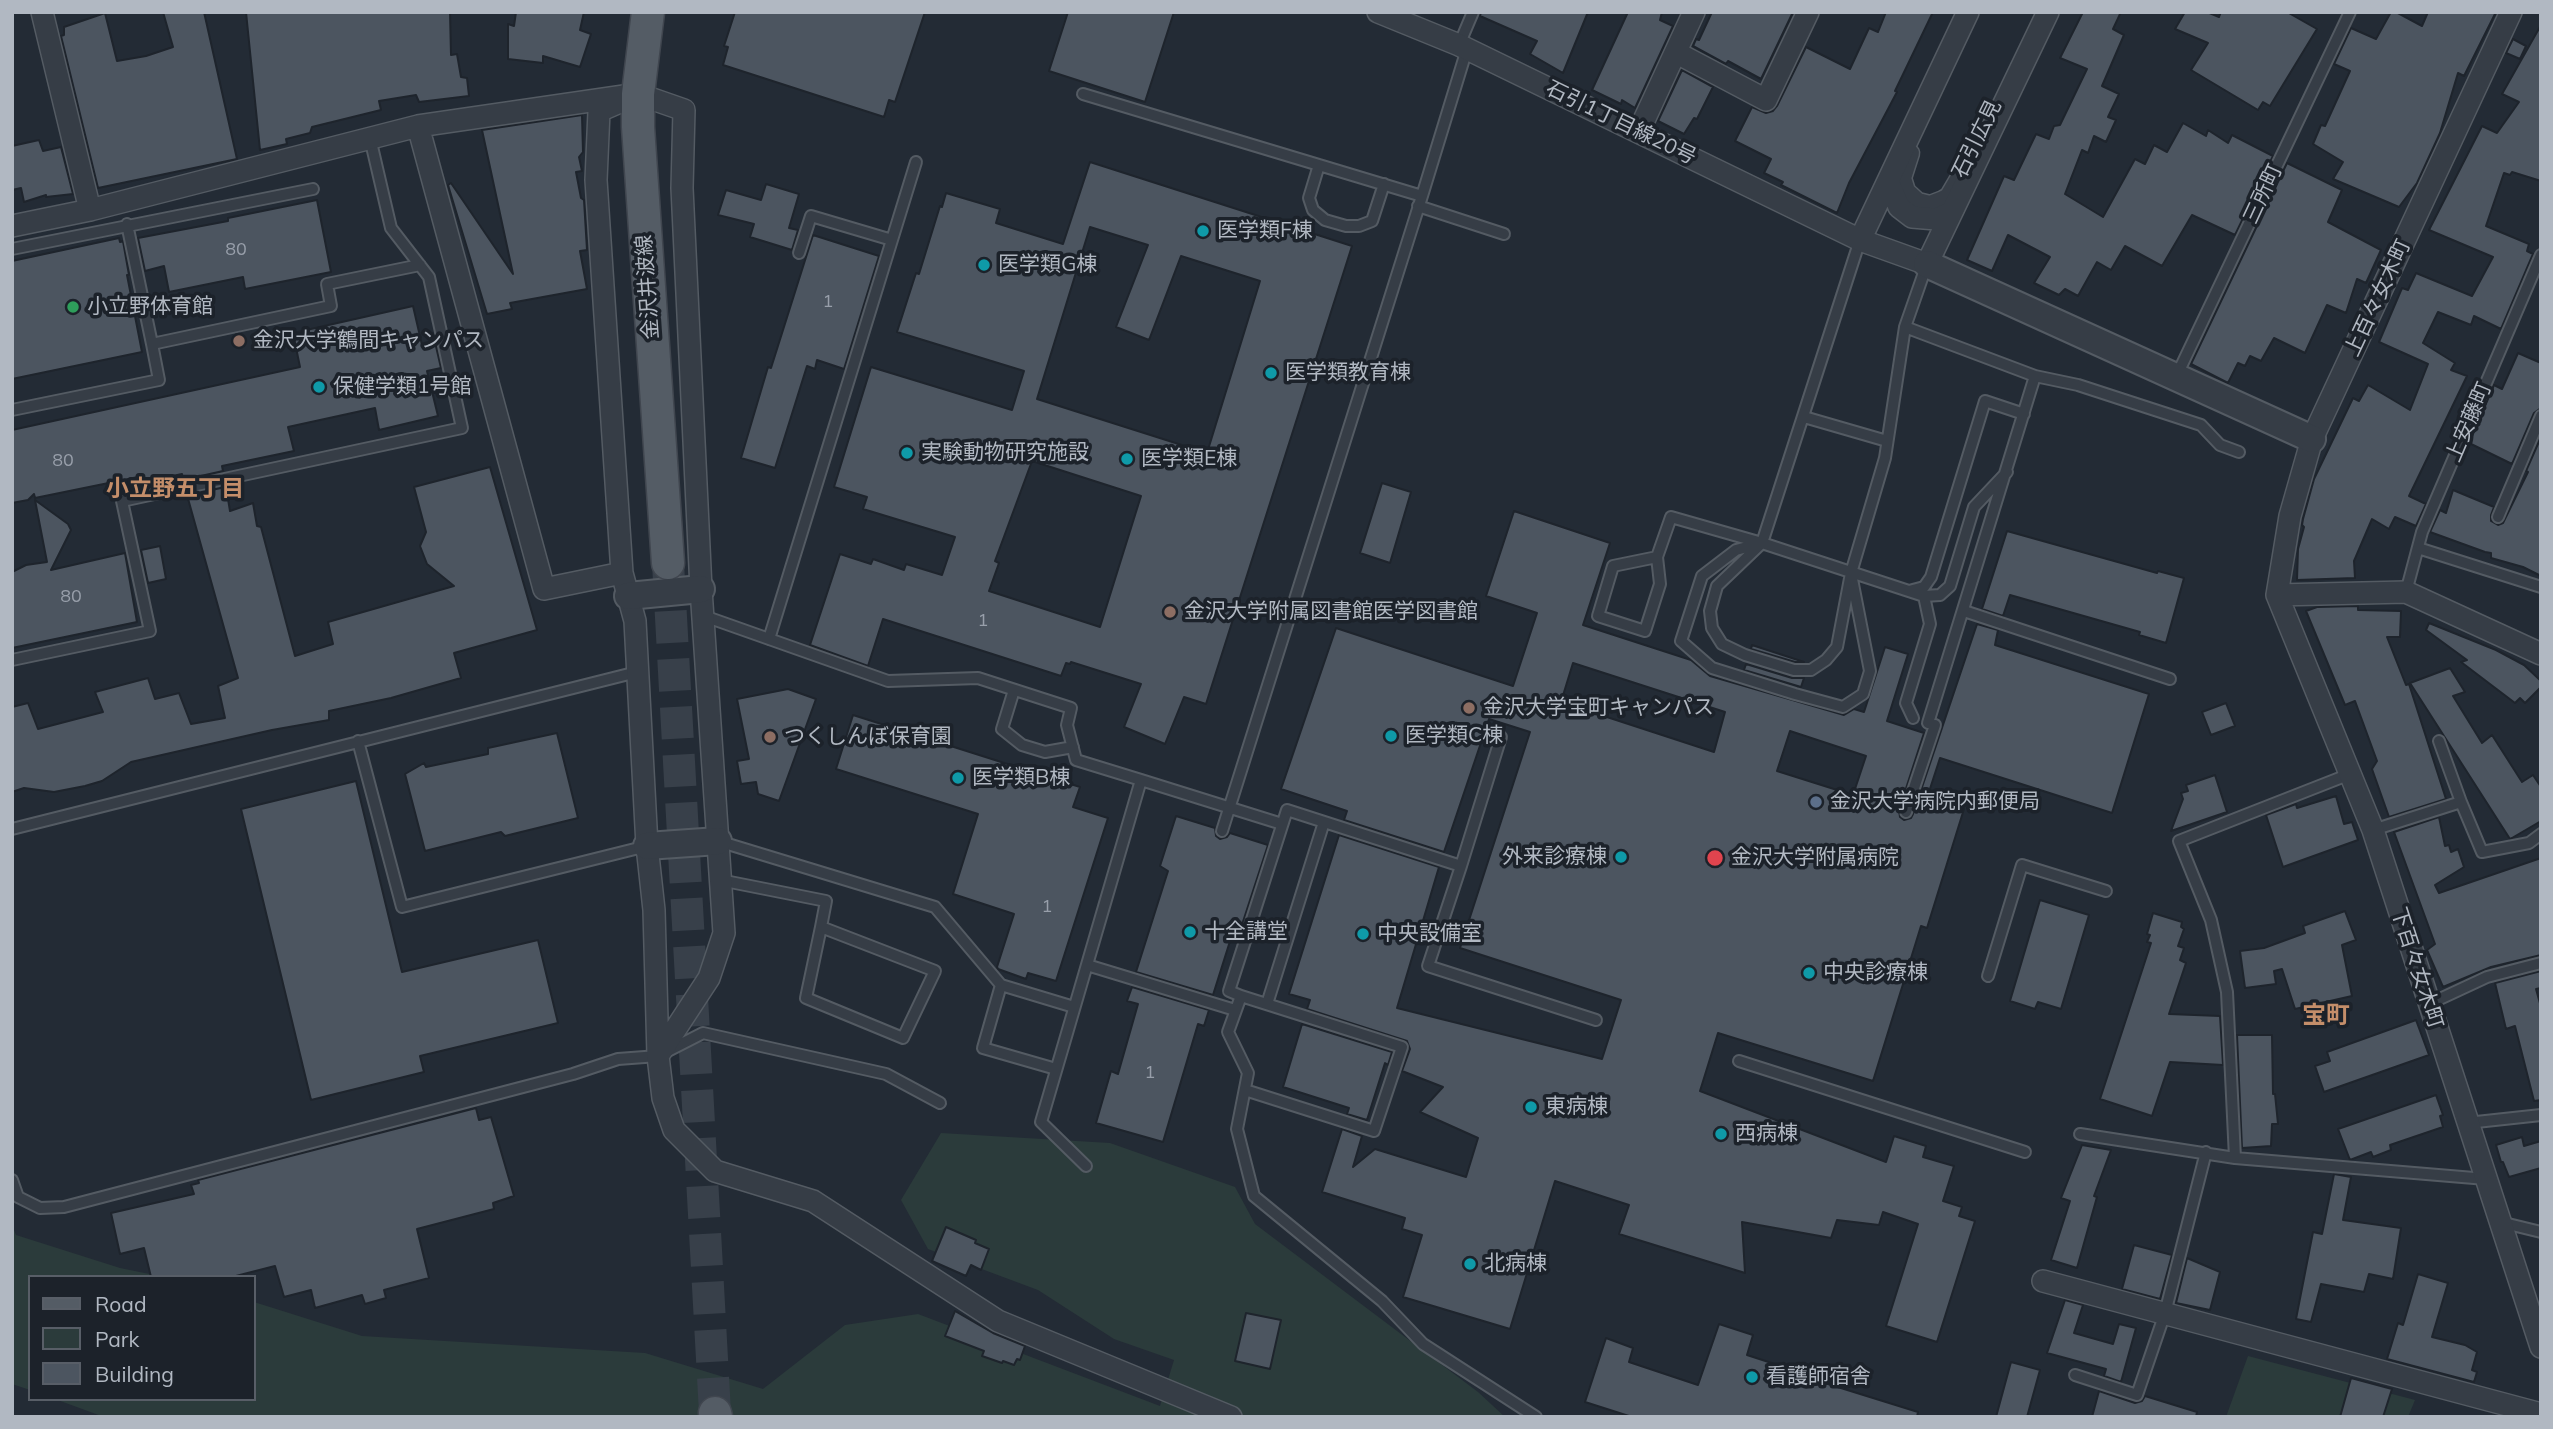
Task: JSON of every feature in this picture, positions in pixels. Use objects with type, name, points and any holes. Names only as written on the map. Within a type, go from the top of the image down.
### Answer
[{"type":"main road","name":"金沢井波線","points":[[648,12],[638,94],[646,261],[668,563]]},
{"type":"street","points":[[42,12],[90,210]]},
{"type":"street","name":"石引1丁目線20号","points":[[1378,12],[1463,47],[1860,240],[1927,264]]},
{"type":"street","points":[[1639,131],[1694,12]]},
{"type":"street","points":[[1676,53],[1766,100],[1808,12]]},
{"type":"street","points":[[1860,240],[1968,12]]},
{"type":"street","name":"石引広見","points":[[1979,12],[1903,173],[1907,191],[1913,198],[1924,203],[1944,200],[1953,189],[2037,12]]},
{"type":"street","points":[[2048,12],[1927,264],[2312,439]]},
{"type":"street","name":"上百々女木町","points":[[2277,595],[2290,516],[2312,439],[2511,12]]},
{"type":"street","points":[[12,226],[90,210],[418,126],[638,94],[684,110],[682,188],[701,589],[724,933],[709,978],[658,1056]]},
{"type":"street","points":[[638,94],[599,111],[596,180],[625,585],[635,621],[647,845],[654,910],[658,1056],[663,1098],[674,1130],[715,1171],[814,1201],[998,1321],[1231,1417]]},
{"type":"street","points":[[418,126],[544,589],[625,585],[701,589]]},
{"type":"street","points":[[1888,181],[1899,207],[1912,217],[1927,220],[1952,212]]},
{"type":"street","points":[[2277,595],[2406,592],[2541,654]]},
{"type":"street","name":"下百々女木町","points":[[2277,595],[2373,830],[2541,1346]]},
{"type":"street","points":[[647,845],[718,841]]},
{"type":"street","points":[[2043,1280],[2541,1414]]},
{"type":"lane","points":[[1222,831],[1420,201],[1472,12]]},
{"type":"lane","name":"三所町","points":[[2176,377],[2350,12]]},
{"type":"lane","points":[[1083,94],[1384,184],[1504,234]]},
{"type":"lane","points":[[12,660],[150,631],[122,501],[462,428],[429,276],[391,228],[370,138]]},
{"type":"lane","points":[[769,639],[916,162]]},
{"type":"lane","points":[[1319,165],[1309,198],[1313,210],[1325,220],[1335,223],[1359,226],[1372,221],[1384,184]]},
{"type":"lane","points":[[12,249],[313,189]]},
{"type":"lane","points":[[799,253],[811,216],[892,240]]},
{"type":"lane","points":[[12,410],[159,380],[127,224]]},
{"type":"lane","points":[[1860,240],[1762,542],[1717,586],[1710,611],[1712,628],[1722,644],[1745,655],[1794,670],[1811,670],[1826,660],[1837,647],[1851,573],[1887,442],[1905,327],[1927,264]]},
{"type":"lane","name":"上安藤町","points":[[2406,592],[2418,548],[2438,495],[2541,255]]},
{"type":"lane","points":[[152,344],[331,306],[327,284],[420,265]]},
{"type":"lane","points":[[1905,327],[2035,376],[2078,385],[2201,425],[2220,445],[2239,452]]},
{"type":"lane","points":[[1906,812],[2035,376]]},
{"type":"lane","points":[[1909,591],[1924,587],[1931,577],[1984,401],[2024,414]]},
{"type":"lane","points":[[2498,517],[2541,416]]},
{"type":"lane","points":[[1804,417],[1887,442]]},
{"type":"lane","points":[[1657,557],[1613,566],[1598,617],[1645,631],[1660,584],[1657,557],[1671,517],[1762,542],[1924,596],[1940,595],[1950,586],[1974,507],[2007,472]]},
{"type":"lane","points":[[1762,542],[1737,550],[1702,576],[1681,641],[1713,668],[1843,706],[1863,694],[1870,671],[1851,573]]},
{"type":"lane","points":[[2418,548],[2541,587]]},
{"type":"lane","points":[[1913,718],[1906,704],[1930,624],[1924,596]]},
{"type":"lane","points":[[1964,611],[2170,679]]},
{"type":"lane","points":[[704,616],[888,681],[978,678],[1072,708],[1067,725],[1076,760],[1283,824]]},
{"type":"lane","points":[[12,829],[637,672]]},
{"type":"lane","points":[[1014,690],[1002,729],[1022,745],[1045,752],[1073,747]]},
{"type":"lane","points":[[1502,737],[1428,966],[1596,1020]]},
{"type":"lane","points":[[358,741],[402,907],[647,845]]},
{"type":"lane","points":[[2439,741],[2482,852],[2529,842],[2541,835]]},
{"type":"lane","points":[[2235,1158],[2227,992],[2211,920],[2179,841],[2350,774]]},
{"type":"lane","points":[[1086,1166],[1041,1122],[1141,780]]},
{"type":"lane","points":[[2373,830],[2461,802]]},
{"type":"lane","points":[[1245,1090],[1374,1131],[1402,1047],[1229,991],[1287,810],[1461,866]]},
{"type":"lane","points":[[1267,1004],[1324,822]]},
{"type":"lane","points":[[718,841],[935,907],[1001,985],[1074,1007]]},
{"type":"lane","points":[[1988,976],[2022,865],[2106,891]]},
{"type":"lane","points":[[720,880],[826,901],[806,998],[903,1038],[934,971],[821,927]]},
{"type":"lane","points":[[2429,1004],[2487,977],[2541,963]]},
{"type":"lane","points":[[1087,965],[1235,1010]]},
{"type":"lane","points":[[1001,985],[984,1048],[1056,1069]]},
{"type":"lane","points":[[1241,996],[1228,1031],[1248,1073],[1237,1129],[1254,1196],[1382,1301],[1423,1344],[1536,1417]]},
{"type":"lane","points":[[12,1180],[18,1197],[40,1209],[64,1207],[573,1074],[618,1059],[658,1056],[703,1033],[886,1074],[940,1103]]},
{"type":"lane","points":[[1740,1061],[2025,1152]]},
{"type":"lane","points":[[2467,1123],[2541,1115]]},
{"type":"lane","points":[[2080,1133],[2235,1158],[2486,1179]]},
{"type":"lane","points":[[2075,1375],[2137,1395],[2165,1314],[2206,1152]]},
{"type":"lane","points":[[2500,1222],[2541,1232]]},
{"type":"green space","points":[[941,1133],[1110,1143],[1235,1187],[1255,1224],[1478,1392],[1505,1417],[104,1417],[60,1401],[256,1401],[256,1303],[362,1336],[645,1353],[763,1389],[845,1325],[918,1314],[1160,1406],[1174,1360],[1114,1339],[1038,1290],[928,1249],[901,1200]]},
{"type":"green space","points":[[12,1225],[16,1235],[120,1268],[154,1275],[28,1275],[28,1389],[12,1384]]},
{"type":"green space","points":[[2248,1356],[2415,1400],[2408,1417],[2226,1417]]},
{"type":"building","points":[[163,12],[204,12],[237,159],[98,188],[61,36],[64,35],[64,27],[105,13],[117,61],[146,56],[173,47]]},
{"type":"building","points":[[246,12],[450,12],[451,55],[457,54],[461,77],[467,78],[469,96],[419,102],[416,95],[379,101],[381,110],[312,127],[310,133],[286,139],[287,144],[260,150]]},
{"type":"building","points":[[516,12],[584,12],[580,30],[591,34],[580,67],[543,56],[543,63],[508,59],[508,24],[514,26]]},
{"type":"building","points":[[735,12],[925,12],[895,102],[889,100],[884,117],[723,65],[728,47],[724,46]]},
{"type":"building","points":[[1068,12],[1174,12],[1145,102],[1049,71]]},
{"type":"building","points":[[1481,12],[1588,12],[1563,73],[1530,54],[1537,41],[1480,16]]},
{"type":"building","points":[[1628,12],[1662,12],[1660,20],[1673,26],[1635,108],[1622,100],[1621,104],[1592,90]]},
{"type":"building","points":[[1712,12],[1793,12],[1761,79],[1693,46],[1696,39],[1699,40]]},
{"type":"building","points":[[1886,12],[1933,12],[1895,91],[1897,92],[1849,183],[1837,213],[1781,185],[1783,182],[1764,173],[1771,159],[1735,141],[1752,107],[1766,113],[1777,106],[1806,47],[1850,69],[1869,28],[1878,32]]},
{"type":"building","points":[[2083,12],[2121,12],[2113,29],[2124,35],[2102,86],[2119,94],[2108,117],[2116,120],[2106,142],[2094,136],[2088,153],[2082,150],[2065,194],[2103,217],[2135,159],[2145,164],[2154,145],[2167,152],[2183,123],[2206,136],[2208,130],[2228,143],[2232,135],[2273,156],[2235,235],[2192,215],[2162,266],[2125,246],[2111,270],[2097,262],[2078,296],[2065,289],[2059,295],[2034,283],[2050,257],[2008,235],[1992,271],[1967,260],[2004,176],[2014,180],[2036,134],[2049,139],[2054,126],[2060,125],[2087,69],[2060,58]]},
{"type":"building","points":[[2185,12],[2207,12],[2219,17],[2221,12],[2287,12],[2317,29],[2270,106],[2263,102],[2258,110],[2191,70],[2208,43],[2175,29]]},
{"type":"building","points":[[2391,12],[2422,26],[2428,12],[2496,12],[2464,76],[2458,73],[2440,133],[2417,183],[2399,207],[2333,179],[2343,162],[2313,144],[2321,125],[2325,126],[2350,71],[2334,64],[2351,28],[2376,39]]},
{"type":"building","points":[[2541,25],[2541,181],[2512,172],[2510,175],[2504,173],[2486,226],[2529,244],[2527,251],[2533,254],[2501,329],[2474,316],[2471,325],[2438,312],[2423,343],[2455,363],[2451,370],[2467,376],[2409,496],[2426,504],[2416,526],[2395,517],[2389,529],[2372,519],[2354,561],[2355,578],[2297,580],[2303,519],[2314,479],[2353,398],[2359,401],[2368,385],[2410,410],[2428,364],[2379,342],[2402,288],[2408,290],[2416,273],[2472,296],[2493,257],[2429,230],[2482,126],[2497,133],[2519,102],[2502,94]]},
{"type":"building","points":[[2513,39],[2526,46],[2520,59],[2506,53]]},
{"type":"building","points":[[1682,70],[1713,87],[1697,119],[1694,118],[1684,134],[1658,121]]},
{"type":"building","points":[[582,115],[583,152],[579,157],[582,171],[576,172],[581,198],[584,200],[587,250],[580,251],[587,289],[510,303],[512,309],[487,314],[448,185],[451,183],[513,274],[482,130]]},
{"type":"building","points":[[39,140],[43,151],[61,147],[73,194],[46,195],[24,202],[21,188],[12,190],[12,146]]},
{"type":"building","points":[[1090,162],[1352,246],[1206,704],[1184,697],[1165,744],[1124,727],[1141,684],[1071,662],[1066,663],[1061,676],[883,619],[868,666],[810,645],[840,554],[871,564],[873,559],[904,570],[906,564],[942,575],[955,537],[863,509],[867,497],[834,487],[871,367],[1012,410],[1024,371],[897,332],[946,193],[1000,209],[996,223],[1063,244]],"holes":[[[1090,227],[1148,245],[1116,327],[1149,340],[1181,256],[1260,281],[1207,453],[1037,399]],[[1032,461],[1141,496],[1100,627],[989,591],[999,563],[995,561]]]},
{"type":"building","points":[[2287,163],[2342,190],[2328,222],[2381,250],[2366,283],[2357,279],[2346,313],[2327,305],[2305,353],[2274,338],[2261,361],[2250,356],[2245,366],[2238,363],[2228,383],[2191,364]]},
{"type":"building","points":[[766,184],[799,194],[789,228],[798,230],[792,250],[750,237],[754,224],[718,215],[726,190],[761,200]]},
{"type":"building","points":[[317,200],[331,272],[245,289],[243,277],[169,292],[164,266],[145,271],[138,238]]},
{"type":"building","points":[[813,235],[879,256],[844,369],[817,360],[815,369],[807,366],[775,468],[741,458],[768,367],[771,368]]},
{"type":"building","name":"小立野体育館","points":[[119,238],[120,242],[123,241],[142,352],[12,379],[12,261]]},
{"type":"building","name":"保健学類1号館","points":[[413,306],[422,345],[435,342],[441,368],[427,371],[438,416],[379,430],[375,408],[288,427],[294,451],[222,466],[223,471],[183,480],[182,474],[144,482],[143,476],[35,498],[34,494],[28,500],[12,503],[12,430],[300,367],[293,333]]},
{"type":"building","points":[[2518,353],[2541,363],[2541,408],[2534,413],[2512,464],[2469,443],[2494,385],[2502,389]]},
{"type":"building","points":[[2541,437],[2541,576],[2523,567],[2491,558],[2491,553],[2430,532],[2440,510],[2446,513],[2453,490],[2494,507],[2491,521],[2498,525],[2503,523],[2528,472],[2526,471]]},
{"type":"building","points":[[490,467],[537,630],[454,653],[461,678],[391,698],[329,711],[329,720],[131,762],[102,781],[85,786],[54,792],[24,788],[12,792],[12,707],[28,703],[38,729],[103,712],[95,692],[148,678],[155,699],[179,693],[191,724],[225,718],[218,686],[238,678],[187,495],[226,487],[230,511],[253,503],[257,526],[261,527],[295,656],[333,644],[328,622],[454,586],[427,564],[420,546],[426,532],[414,487]]},
{"type":"building","points":[[1382,483],[1411,492],[1390,563],[1360,553]]},
{"type":"building","points":[[35,500],[68,524],[71,530],[51,570],[125,553],[137,622],[12,648],[12,572],[26,565],[47,562]]},
{"type":"building","points":[[1514,511],[1610,543],[1583,625],[1691,660],[1710,676],[1844,715],[1854,709],[1864,712],[1885,647],[1908,654],[1887,721],[1924,733],[1899,810],[1900,817],[1904,820],[1911,818],[1913,814],[1977,624],[1998,630],[1995,645],[2149,694],[2112,813],[1940,758],[1927,798],[1964,809],[1927,928],[1921,926],[1873,1081],[1718,1033],[1700,1091],[1886,1162],[1894,1136],[1926,1146],[1923,1157],[1954,1166],[1943,1201],[1962,1207],[1959,1216],[1975,1221],[1937,1342],[1886,1326],[1918,1224],[1883,1212],[1879,1225],[1837,1220],[1831,1238],[1742,1222],[1745,1273],[1619,1234],[1629,1205],[1555,1181],[1510,1329],[1403,1297],[1422,1235],[1402,1229],[1405,1218],[1322,1192],[1342,1129],[1362,1136],[1353,1167],[1375,1149],[1466,1177],[1478,1138],[1420,1112],[1443,1087],[1402,1071],[1410,1049],[1407,1041],[1307,1009],[1310,1000],[1289,994],[1339,835],[1439,867],[1397,1008],[1602,1059],[1621,1000],[1460,948],[1530,732],[1489,719],[1444,852],[1344,820],[1347,811],[1281,789],[1336,628],[1513,686],[1537,613],[1486,596]],"holes":[[[1573,663],[1725,712],[1714,752],[1561,702]],[[1790,731],[1866,756],[1853,795],[1777,771]]]},
{"type":"building","points":[[2007,531],[2184,578],[2166,643],[2139,635],[2140,632],[2010,595],[2003,616],[1982,609]]},
{"type":"building","points":[[160,546],[166,579],[148,583],[141,550]]},
{"type":"building","points":[[2358,606],[2358,610],[2401,611],[2400,637],[2387,637],[2406,685],[2409,684],[2446,799],[2389,817],[2372,769],[2377,761],[2355,701],[2345,705],[2306,611],[2317,607]]},
{"type":"building","points":[[2429,623],[2496,650],[2524,665],[2541,681],[2541,687],[2525,703],[2520,698],[2515,703],[2461,662],[2467,660],[2426,630]]},
{"type":"building","points":[[1752,645],[1804,662],[1795,662],[1751,649]]},
{"type":"building","points":[[1746,664],[1792,678],[1804,678],[1801,687],[1744,670]]},
{"type":"building","points":[[2450,668],[2465,692],[2453,696],[2482,743],[2492,735],[2522,782],[2533,775],[2541,787],[2541,821],[2510,839],[2410,683]]},
{"type":"building","name":"つくしんぼ保育園","points":[[788,689],[816,699],[779,801],[758,794],[756,782],[741,784],[737,761],[749,759],[737,699]]},
{"type":"building","points":[[2226,703],[2235,726],[2211,735],[2202,712]]},
{"type":"building","points":[[853,715],[1080,787],[1073,807],[1108,818],[1056,981],[1028,973],[1026,979],[998,969],[1014,914],[953,894],[978,814],[836,769]]},
{"type":"building","points":[[557,733],[578,818],[505,836],[501,832],[425,851],[405,774],[424,763],[426,767],[488,754],[488,748]]},
{"type":"building","points":[[2215,775],[2227,812],[2171,831],[2183,799],[2181,793],[2188,791],[2186,785]]},
{"type":"building","points":[[356,781],[402,972],[538,940],[558,1023],[420,1056],[424,1072],[311,1100],[241,809]]},
{"type":"building","points":[[2336,796],[2344,824],[2352,822],[2358,840],[2283,867],[2266,815],[2296,804],[2297,808]]},
{"type":"building","name":"十全講堂","points":[[1176,816],[1215,828],[1216,836],[1220,839],[1230,833],[1268,845],[1237,940],[1231,938],[1213,995],[1136,972],[1168,871],[1160,866]]},
{"type":"building","points":[[2439,817],[2445,846],[2449,845],[2451,852],[2458,849],[2464,867],[2435,885],[2439,893],[2541,858],[2541,955],[2491,967],[2443,987],[2427,950],[2435,944],[2394,832]]},
{"type":"building","points":[[2040,900],[2089,915],[2061,1009],[2038,1002],[2035,1009],[2010,1001]]},
{"type":"building","points":[[2345,911],[2356,940],[2342,945],[2352,996],[2295,1009],[2282,969],[2274,971],[2276,984],[2245,988],[2240,951],[2264,948],[2305,933],[2303,926]]},
{"type":"building","points":[[2153,913],[2182,922],[2181,927],[2184,929],[2178,946],[2184,948],[2180,960],[2186,963],[2169,1014],[2220,1016],[2223,1065],[2170,1062],[2152,1116],[2100,1099],[2151,943],[2147,942],[2150,935],[2147,934]]},
{"type":"building","points":[[2541,971],[2541,988],[2536,989],[2541,1007],[2541,1100],[2534,1101],[2515,1026],[2506,1029],[2495,983]]},
{"type":"building","points":[[1132,987],[1209,1010],[1204,1026],[1198,1024],[1163,1142],[1096,1123],[1111,1071],[1118,1074],[1138,1004],[1127,1001]]},
{"type":"building","points":[[2416,1020],[2429,1055],[2324,1092],[2315,1066],[2330,1061],[2327,1052]]},
{"type":"building","points":[[1302,1024],[1392,1052],[1388,1065],[1385,1063],[1367,1120],[1347,1114],[1349,1108],[1283,1087]]},
{"type":"building","points":[[2237,1035],[2272,1035],[2273,1094],[2278,1124],[2272,1124],[2271,1146],[2242,1148]]},
{"type":"building","points":[[2436,1095],[2443,1115],[2440,1116],[2443,1127],[2390,1145],[2391,1150],[2373,1157],[2371,1152],[2350,1160],[2338,1129]]},
{"type":"building","points":[[476,1108],[479,1120],[491,1117],[514,1196],[493,1203],[494,1209],[417,1229],[429,1278],[384,1290],[386,1298],[365,1304],[362,1295],[315,1308],[311,1290],[284,1297],[275,1266],[240,1275],[151,1275],[144,1248],[120,1254],[111,1213],[194,1194],[191,1185],[199,1183],[198,1180]]},
{"type":"building","points":[[2522,1137],[2524,1146],[2541,1141],[2541,1168],[2509,1177],[2496,1145]]},
{"type":"building","points":[[2082,1145],[2111,1150],[2094,1196],[2097,1197],[2077,1268],[2051,1260],[2070,1201],[2061,1198]]},
{"type":"building","points":[[2334,1174],[2351,1177],[2343,1220],[2401,1228],[2393,1279],[2369,1274],[2364,1292],[2321,1284],[2311,1322],[2296,1319],[2313,1232],[2322,1234]]},
{"type":"building","points":[[946,1227],[989,1249],[981,1270],[971,1265],[966,1276],[932,1261]]},
{"type":"building","points":[[2134,1245],[2172,1255],[2160,1299],[2122,1289]]},
{"type":"building","points":[[2187,1258],[2220,1272],[2210,1310],[2176,1303]]},
{"type":"building","points":[[2418,1274],[2448,1283],[2432,1337],[2465,1345],[2477,1352],[2472,1370],[2477,1372],[2474,1382],[2387,1359],[2398,1323],[2403,1325]]},
{"type":"building","points":[[2065,1300],[2083,1305],[2074,1333],[2113,1344],[2119,1324],[2136,1328],[2121,1382],[2104,1376],[2106,1369],[2047,1353]]},
{"type":"building","points":[[955,1311],[993,1333],[1025,1346],[1020,1360],[1017,1359],[1014,1365],[1003,1361],[1002,1363],[982,1356],[984,1351],[945,1336]]},
{"type":"building","points":[[1246,1313],[1281,1320],[1270,1369],[1235,1361]]},
{"type":"building","name":"看護師宿舎","points":[[1719,1324],[1753,1335],[1747,1355],[1784,1367],[1783,1370],[1918,1412],[1917,1417],[1632,1417],[1585,1402],[1606,1338],[1633,1348],[1629,1362],[1698,1385]]},
{"type":"building","points":[[2011,1362],[2040,1370],[2027,1417],[1996,1417]]},
{"type":"building","points":[[2351,1378],[2392,1389],[2383,1417],[2340,1417]]},
{"type":"building","points":[[2099,1391],[2135,1403],[2142,1401],[2145,1396],[2197,1412],[2196,1417],[2092,1417]]},
{"type":"tunnel","points":[[668,563],[715,1413]]},
{"type":"place","name":"医学類F棟","points":[[1203,231]]},
{"type":"place","name":"医学類G棟","points":[[984,265]]},
{"type":"place","name":"小立野体育館","points":[[73,307]]},
{"type":"place","name":"金沢大学鶴間キャンパス","points":[[239,341]]},
{"type":"place","name":"医学類教育棟","points":[[1271,373]]},
{"type":"place","name":"保健学類1号館","points":[[319,387]]},
{"type":"place","name":"実験動物研究施設","points":[[907,453]]},
{"type":"place","name":"医学類E棟","points":[[1127,459]]},
{"type":"place","name":"金沢大学附属図書館医学図書館","points":[[1170,612]]},
{"type":"place","name":"金沢大学宝町キャンパス","points":[[1469,708]]},
{"type":"place","name":"医学類C棟","points":[[1391,736]]},
{"type":"place","name":"つくしんぼ保育園","points":[[770,737]]},
{"type":"place","name":"医学類B棟","points":[[958,778]]},
{"type":"place","name":"金沢大学病院内郵便局","points":[[1816,802]]},
{"type":"place","name":"外来診療棟","points":[[1621,857]]},
{"type":"place","name":"金沢大学附属病院","points":[[1715,858]]},
{"type":"place","name":"十全講堂","points":[[1190,932]]},
{"type":"place","name":"中央設備室","points":[[1363,934]]},
{"type":"place","name":"中央診療棟","points":[[1809,973]]},
{"type":"place","name":"東病棟","points":[[1531,1107]]},
{"type":"place","name":"西病棟","points":[[1721,1134]]},
{"type":"place","name":"北病棟","points":[[1470,1264]]},
{"type":"place","name":"看護師宿舎","points":[[1752,1377]]},
{"type":"district","name":"小立野五丁目","points":[[175,489]]},
{"type":"district","name":"宝町","points":[[2326,1016]]}]
